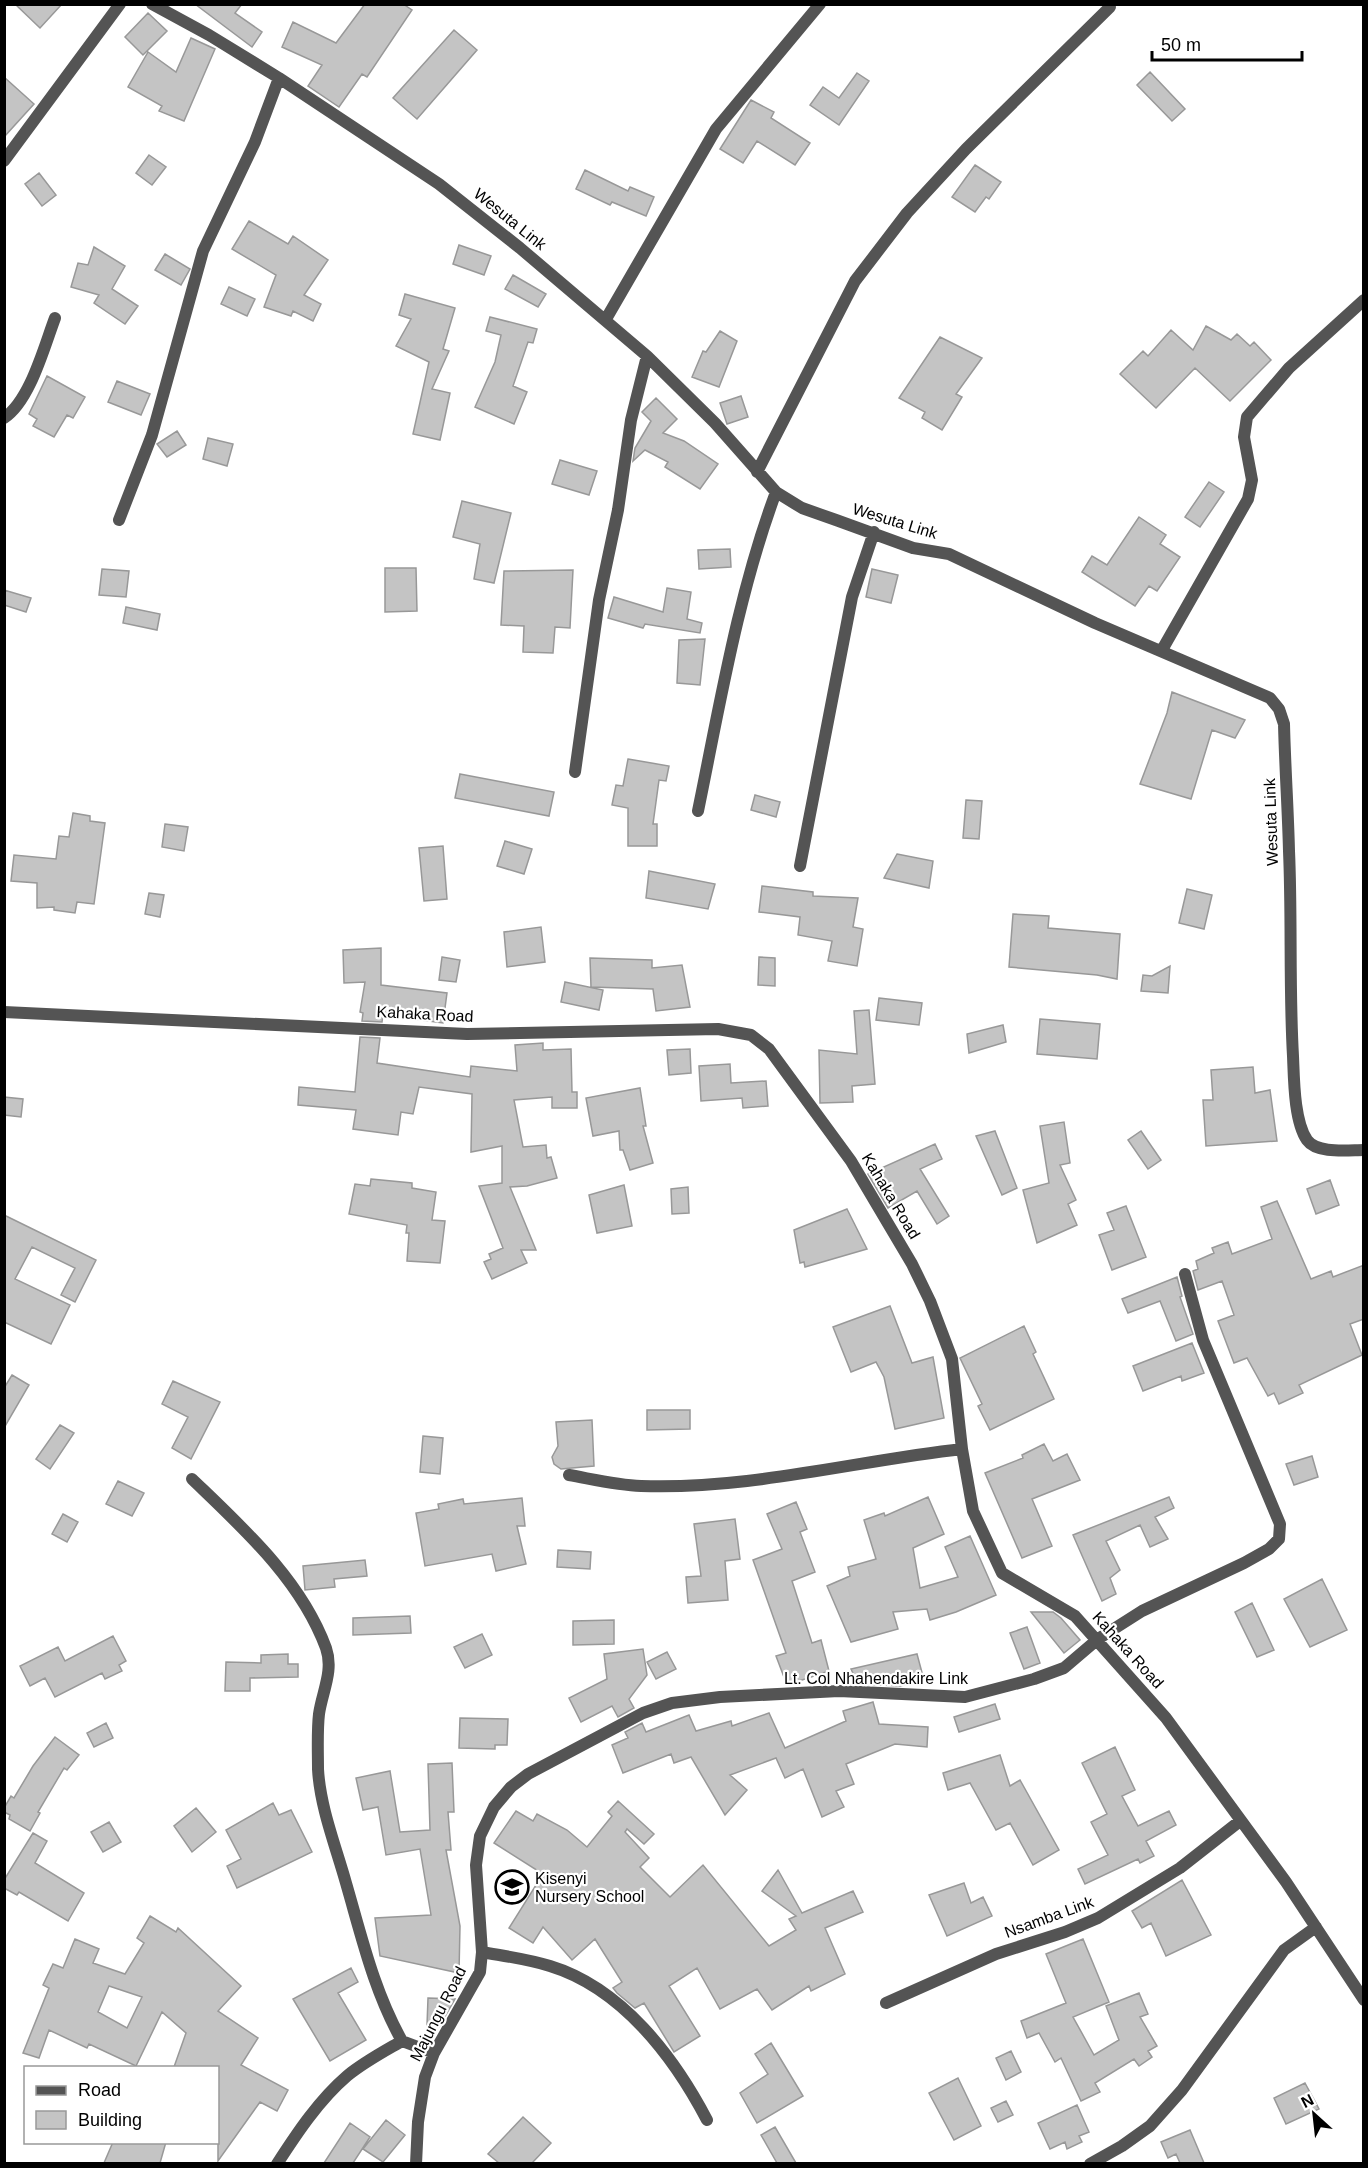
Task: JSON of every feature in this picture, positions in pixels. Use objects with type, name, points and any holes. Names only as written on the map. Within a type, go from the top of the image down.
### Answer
[{"type":"street","points":[[4,161],[120,4]]},
{"type":"street","name":"Wesuta Link","points":[[152,4],[279,78],[410,162],[606,319],[715,423],[776,492],[802,508],[874,532],[913,548],[949,554],[1095,622],[1270,698],[1279,709],[1284,724],[1289,852],[1290,998],[1295,1091],[1306,1138],[1311,1145],[1330,1149],[1364,1150]]},
{"type":"street","points":[[606,319],[716,129],[820,4]]},
{"type":"street","points":[[757,472],[855,281],[894,230],[966,149],[1110,7]]},
{"type":"street","points":[[119,520],[152,435],[203,251],[255,142],[279,78]]},
{"type":"street","points":[[1162,650],[1248,499],[1252,480],[1244,437],[1247,417],[1289,368],[1364,300]]},
{"type":"street","points":[[4,418],[14,412],[23,397],[55,318]]},
{"type":"street","points":[[575,772],[599,600],[618,510],[631,420],[647,356]]},
{"type":"street","points":[[698,811],[735,636],[763,527],[776,492]]},
{"type":"street","points":[[800,866],[852,597],[874,532]]},
{"type":"street","name":"Kahaka Road","points":[[4,1012],[467,1034],[718,1029],[751,1035],[769,1049],[851,1161],[912,1264],[930,1301],[952,1359],[962,1449],[973,1511],[1002,1573],[1075,1616],[1098,1639],[1166,1718],[1316,1927],[1364,2000]]},
{"type":"street","name":"Lt. Col Nhahendakire Link","points":[[482,1952],[476,1865],[480,1836],[494,1808],[511,1787],[528,1774],[633,1718],[672,1703],[772,1694],[839,1691],[965,1697],[998,1690],[1064,1668],[1098,1639],[1142,1611],[1261,1554],[1279,1539],[1280,1524],[1203,1340],[1185,1274]]},
{"type":"street","points":[[569,1475],[638,1486],[684,1486],[813,1471],[962,1449]]},
{"type":"street","points":[[192,1479],[253,1538],[295,1590],[327,1650],[330,1670],[319,1715],[318,1771],[330,1830],[364,1952],[380,1996],[402,2041],[434,2053]]},
{"type":"street","name":"Nsamba Link","points":[[886,2003],[996,1954],[1065,1932],[1098,1918],[1180,1868],[1240,1821]]},
{"type":"street","points":[[1090,2163],[1122,2146],[1150,2126],[1182,2090],[1277,1958],[1284,1950],[1316,1927]]},
{"type":"street","points":[[482,1952],[550,1966],[574,1976],[612,2001],[628,2013],[666,2052],[686,2080],[707,2120]]},
{"type":"street","name":"Majungu Road","points":[[416,2163],[418,2122],[425,2077],[434,2053],[480,1972],[482,1952]]},
{"type":"street","points":[[277,2163],[302,2127],[346,2077],[402,2041]]},
{"type":"building","points":[[15,4],[62,4],[40,28]]},
{"type":"building","points":[[195,4],[242,4],[235,13],[262,32],[252,47]]},
{"type":"building","points":[[365,4],[403,4],[412,10],[367,77],[362,74],[339,107],[308,86],[322,65],[282,47],[293,22],[336,43]]},
{"type":"building","points":[[148,13],[167,31],[143,55],[125,37]]},
{"type":"building","points":[[454,30],[477,50],[417,119],[393,98]]},
{"type":"building","points":[[191,38],[215,49],[184,121],[159,111],[162,106],[128,87],[148,52],[176,72]]},
{"type":"building","points":[[1150,72],[1185,109],[1172,121],[1137,85]]},
{"type":"building","points":[[857,73],[869,81],[839,125],[810,105],[823,87],[839,98]]},
{"type":"building","points":[[4,77],[34,104],[4,137]]},
{"type":"building","points":[[751,100],[774,112],[771,118],[810,143],[795,165],[757,141],[743,163],[720,149]]},
{"type":"building","points":[[149,155],[166,167],[152,185],[136,173]]},
{"type":"building","points":[[975,165],[1001,182],[989,199],[986,197],[975,212],[952,197]]},
{"type":"building","points":[[585,170],[628,191],[630,187],[654,197],[646,216],[612,202],[610,205],[576,189]]},
{"type":"building","points":[[39,173],[56,195],[42,206],[25,184]]},
{"type":"building","points":[[249,221],[288,244],[293,236],[328,260],[304,295],[321,304],[313,321],[293,311],[291,316],[264,307],[276,275],[232,249]]},
{"type":"building","points":[[459,245],[491,256],[484,275],[453,264]]},
{"type":"building","points":[[94,247],[125,266],[112,289],[138,306],[125,324],[94,303],[99,295],[71,287],[78,263],[88,265]]},
{"type":"building","points":[[165,254],[190,269],[181,285],[155,270]]},
{"type":"building","points":[[513,275],[546,294],[538,307],[505,289]]},
{"type":"building","points":[[229,287],[255,299],[247,316],[221,304]]},
{"type":"building","points":[[405,294],[455,308],[443,349],[449,351],[432,389],[450,393],[440,440],[413,434],[429,362],[396,346],[411,319],[399,315]]},
{"type":"building","points":[[490,317],[537,329],[533,343],[528,342],[513,386],[527,392],[514,424],[475,407],[495,362],[501,335],[486,331]]},
{"type":"building","points":[[1206,326],[1231,340],[1237,334],[1250,346],[1254,342],[1271,360],[1230,401],[1195,368],[1156,408],[1120,374],[1143,351],[1148,356],[1171,330],[1193,350]]},
{"type":"building","points":[[720,331],[737,341],[719,387],[692,377],[703,351],[706,352]]},
{"type":"building","points":[[940,337],[982,358],[956,394],[962,397],[942,430],[922,418],[925,412],[899,398]]},
{"type":"building","points":[[47,376],[85,397],[73,418],[67,415],[54,437],[33,426],[37,419],[29,414]]},
{"type":"building","points":[[117,381],[150,394],[141,415],[108,402]]},
{"type":"building","points":[[741,396],[748,417],[727,424],[720,403]]},
{"type":"building","points":[[656,398],[677,419],[663,433],[684,441],[718,464],[700,489],[665,467],[668,462],[645,450],[633,461],[635,448],[651,421],[642,412]]},
{"type":"building","points":[[177,431],[186,445],[167,457],[157,444]]},
{"type":"building","points":[[208,438],[233,444],[227,466],[203,459]]},
{"type":"building","points":[[560,460],[597,471],[589,495],[552,484]]},
{"type":"building","points":[[1209,482],[1224,492],[1200,527],[1185,517]]},
{"type":"building","points":[[462,501],[511,513],[494,583],[474,579],[480,544],[453,537]]},
{"type":"building","points":[[1139,517],[1166,535],[1160,544],[1180,557],[1157,591],[1149,586],[1135,606],[1082,572],[1092,556],[1107,565]]},
{"type":"building","points":[[730,549],[731,567],[699,569],[698,550]]},
{"type":"building","points":[[385,568],[416,568],[417,611],[385,612]]},
{"type":"building","points":[[102,569],[129,571],[126,597],[99,595]]},
{"type":"building","points":[[872,569],[898,575],[891,603],[866,597]]},
{"type":"building","points":[[573,570],[570,628],[555,627],[553,653],[523,652],[524,626],[501,625],[504,571]]},
{"type":"building","points":[[667,588],[691,592],[687,619],[702,623],[700,633],[645,624],[643,628],[608,618],[614,597],[663,612]]},
{"type":"building","points":[[4,590],[31,598],[26,612],[4,605]]},
{"type":"building","points":[[126,607],[160,614],[157,630],[123,623]]},
{"type":"building","points":[[705,639],[700,685],[677,683],[679,640]]},
{"type":"building","points":[[1172,692],[1245,720],[1235,738],[1212,730],[1191,799],[1140,784],[1167,713]]},
{"type":"building","points":[[628,759],[669,766],[666,781],[659,780],[653,824],[657,824],[657,846],[628,846],[628,808],[612,805],[616,785],[623,786]]},
{"type":"building","points":[[460,774],[554,792],[549,816],[455,798]]},
{"type":"building","points":[[755,795],[780,802],[776,817],[751,810]]},
{"type":"building","points":[[966,800],[982,801],[979,839],[963,838]]},
{"type":"building","points":[[73,813],[90,816],[90,821],[105,823],[94,904],[77,902],[75,913],[54,910],[54,907],[37,908],[37,883],[11,881],[14,855],[56,859],[59,836],[69,837]]},
{"type":"building","points":[[165,824],[188,827],[184,851],[162,847]]},
{"type":"building","points":[[505,841],[532,849],[524,874],[497,866]]},
{"type":"building","points":[[443,846],[447,899],[424,901],[419,848]]},
{"type":"building","points":[[897,854],[933,861],[929,888],[884,878]]},
{"type":"building","points":[[649,871],[715,884],[708,909],[646,898]]},
{"type":"building","points":[[762,886],[813,892],[813,896],[858,898],[853,927],[863,929],[857,966],[828,961],[832,941],[798,935],[800,917],[759,912]]},
{"type":"building","points":[[1187,889],[1212,895],[1204,929],[1179,923]]},
{"type":"building","points":[[149,893],[164,895],[160,917],[145,914]]},
{"type":"building","points":[[1013,914],[1049,916],[1048,928],[1120,934],[1117,979],[1009,967]]},
{"type":"building","points":[[541,927],[545,962],[507,967],[504,932]]},
{"type":"building","points":[[381,948],[381,985],[447,993],[443,1023],[383,1015],[382,1022],[362,1021],[363,1013],[360,1012],[365,982],[344,983],[343,950]]},
{"type":"building","points":[[442,957],[460,960],[456,982],[439,980]]},
{"type":"building","points":[[759,957],[775,958],[775,986],[758,985]]},
{"type":"building","points":[[590,958],[652,960],[652,968],[682,965],[690,1007],[656,1011],[653,989],[591,987]]},
{"type":"building","points":[[1170,966],[1168,993],[1141,991],[1143,975],[1152,976]]},
{"type":"building","points":[[565,982],[603,990],[599,1010],[561,1002]]},
{"type":"building","points":[[879,998],[922,1003],[919,1025],[876,1020]]},
{"type":"building","points":[[869,1010],[875,1084],[852,1086],[853,1102],[820,1103],[819,1050],[857,1054],[854,1011]]},
{"type":"building","points":[[1040,1019],[1100,1024],[1097,1059],[1037,1054]]},
{"type":"building","points":[[1003,1025],[1006,1042],[969,1053],[967,1034]]},
{"type":"building","points":[[360,1037],[380,1038],[377,1063],[470,1077],[471,1066],[517,1071],[515,1045],[543,1043],[543,1050],[571,1049],[572,1092],[577,1092],[577,1108],[552,1108],[552,1097],[514,1100],[523,1147],[546,1145],[547,1158],[551,1157],[557,1178],[527,1186],[510,1187],[536,1250],[521,1250],[527,1263],[492,1279],[484,1262],[491,1259],[489,1254],[503,1248],[479,1186],[502,1183],[502,1146],[471,1152],[472,1094],[419,1087],[413,1114],[401,1112],[398,1135],[353,1129],[356,1110],[298,1105],[299,1087],[355,1092]]},
{"type":"building","points":[[690,1049],[691,1073],[669,1075],[667,1050]]},
{"type":"building","points":[[730,1064],[731,1083],[766,1081],[768,1106],[743,1108],[742,1098],[701,1101],[699,1066]]},
{"type":"building","points":[[1253,1067],[1255,1093],[1270,1090],[1277,1141],[1206,1146],[1203,1100],[1213,1100],[1211,1070]]},
{"type":"building","points":[[640,1088],[646,1126],[643,1126],[653,1163],[630,1170],[623,1150],[620,1150],[619,1131],[593,1136],[586,1098]]},
{"type":"building","points":[[4,1097],[23,1099],[21,1117],[4,1115]]},
{"type":"building","points":[[1064,1122],[1070,1163],[1060,1165],[1076,1200],[1068,1204],[1077,1225],[1037,1243],[1023,1190],[1049,1183],[1040,1126]]},
{"type":"building","points":[[995,1131],[1017,1188],[1002,1195],[976,1136]]},
{"type":"building","points":[[1141,1131],[1161,1160],[1148,1169],[1128,1140]]},
{"type":"building","points":[[935,1144],[942,1159],[920,1169],[949,1216],[937,1224],[917,1191],[888,1208],[868,1174]]},
{"type":"building","points":[[371,1179],[412,1183],[412,1188],[436,1192],[432,1220],[445,1221],[440,1263],[407,1261],[409,1233],[406,1233],[407,1225],[349,1214],[355,1184],[370,1186]]},
{"type":"building","points":[[1330,1180],[1339,1205],[1316,1214],[1307,1189]]},
{"type":"building","points":[[624,1185],[632,1226],[597,1233],[589,1195]]},
{"type":"building","points":[[688,1187],[689,1213],[672,1214],[671,1189]]},
{"type":"building","points":[[1277,1201],[1311,1279],[1331,1271],[1333,1277],[1364,1265],[1364,1319],[1350,1324],[1362,1355],[1299,1385],[1303,1393],[1279,1404],[1274,1393],[1268,1396],[1247,1358],[1234,1363],[1218,1321],[1234,1315],[1222,1281],[1198,1290],[1193,1271],[1198,1269],[1196,1261],[1214,1253],[1212,1248],[1228,1242],[1232,1254],[1272,1239],[1261,1207]]},
{"type":"building","points":[[1126,1206],[1146,1257],[1112,1270],[1099,1235],[1114,1230],[1107,1213]]},
{"type":"building","points":[[847,1209],[867,1249],[805,1267],[804,1262],[800,1263],[794,1230]]},
{"type":"building","points":[[4,1215],[96,1260],[75,1302],[61,1295],[75,1268],[32,1247],[15,1279],[70,1305],[51,1344],[4,1322]]},
{"type":"building","points":[[1177,1277],[1182,1296],[1180,1297],[1193,1334],[1176,1341],[1160,1301],[1128,1313],[1122,1299]]},
{"type":"building","points":[[890,1306],[912,1363],[933,1357],[944,1418],[895,1429],[884,1377],[876,1362],[851,1372],[833,1327]]},
{"type":"building","points":[[1024,1326],[1036,1352],[1033,1354],[1054,1399],[990,1430],[978,1406],[982,1404],[960,1358]]},
{"type":"building","points":[[1192,1343],[1204,1373],[1182,1381],[1181,1376],[1143,1391],[1133,1366]]},
{"type":"building","points":[[12,1375],[29,1385],[4,1428],[4,1388]]},
{"type":"building","points":[[173,1381],[220,1402],[191,1459],[172,1448],[188,1417],[162,1404]]},
{"type":"building","points":[[647,1410],[690,1410],[690,1429],[647,1430]]},
{"type":"building","points":[[592,1420],[594,1466],[561,1469],[554,1464],[552,1457],[558,1446],[556,1422]]},
{"type":"building","points":[[60,1425],[74,1433],[50,1469],[36,1459]]},
{"type":"building","points":[[423,1436],[443,1438],[440,1474],[420,1472]]},
{"type":"building","points":[[1044,1444],[1053,1461],[1067,1454],[1080,1480],[1032,1499],[1052,1546],[1022,1558],[985,1473],[1023,1458],[1022,1455]]},
{"type":"building","points":[[1312,1456],[1318,1477],[1294,1485],[1286,1464]]},
{"type":"building","points":[[118,1481],[144,1493],[132,1516],[106,1504]]},
{"type":"building","points":[[928,1497],[944,1534],[913,1548],[920,1588],[958,1577],[945,1547],[970,1536],[996,1595],[930,1620],[927,1609],[893,1612],[898,1629],[851,1642],[827,1586],[850,1576],[848,1567],[876,1559],[864,1520],[884,1513],[885,1516]]},
{"type":"building","points":[[1169,1497],[1174,1508],[1155,1517],[1168,1539],[1150,1547],[1140,1525],[1106,1541],[1120,1570],[1110,1578],[1116,1594],[1102,1601],[1073,1535]]},
{"type":"building","points":[[522,1498],[525,1526],[517,1526],[526,1564],[496,1571],[492,1554],[425,1566],[416,1513],[439,1509],[438,1504],[463,1499],[464,1504]]},
{"type":"building","points":[[796,1502],[807,1529],[800,1532],[815,1572],[792,1581],[812,1643],[821,1640],[829,1671],[787,1685],[776,1656],[786,1653],[753,1560],[782,1549],[767,1514]]},
{"type":"building","points":[[63,1514],[78,1522],[67,1542],[52,1534]]},
{"type":"building","points":[[735,1519],[740,1559],[725,1561],[728,1600],[688,1603],[686,1577],[701,1576],[694,1524]]},
{"type":"building","points":[[558,1550],[591,1552],[590,1569],[557,1567]]},
{"type":"building","points":[[365,1560],[367,1576],[334,1579],[335,1587],[305,1590],[303,1566]]},
{"type":"building","points":[[1322,1579],[1347,1630],[1310,1647],[1284,1599]]},
{"type":"building","points":[[1252,1603],[1274,1650],[1257,1657],[1235,1612]]},
{"type":"building","points":[[1031,1612],[1053,1612],[1080,1640],[1064,1653]]},
{"type":"building","points":[[410,1616],[411,1633],[353,1635],[353,1618]]},
{"type":"building","points":[[614,1620],[614,1644],[573,1645],[573,1621]]},
{"type":"building","points":[[1027,1627],[1040,1663],[1024,1669],[1010,1633]]},
{"type":"building","points":[[482,1634],[492,1655],[465,1668],[454,1647]]},
{"type":"building","points":[[113,1636],[126,1661],[119,1665],[122,1671],[105,1679],[102,1673],[55,1697],[45,1678],[30,1686],[20,1666],[58,1647],[65,1661]]},
{"type":"building","points":[[643,1649],[647,1675],[629,1699],[634,1708],[618,1717],[612,1706],[581,1722],[569,1698],[607,1679],[604,1654]]},
{"type":"building","points":[[667,1652],[676,1669],[656,1679],[647,1662]]},
{"type":"building","points":[[288,1654],[288,1664],[298,1664],[298,1677],[250,1678],[250,1691],[225,1691],[226,1662],[261,1663],[261,1655]]},
{"type":"building","points":[[917,1654],[924,1680],[900,1686],[858,1684],[851,1669]]},
{"type":"building","points":[[873,1702],[879,1724],[928,1727],[927,1747],[895,1744],[846,1764],[854,1784],[836,1791],[844,1807],[822,1817],[803,1769],[785,1778],[776,1758],[730,1775],[747,1790],[725,1815],[691,1757],[674,1763],[671,1754],[623,1773],[612,1745],[628,1738],[625,1732],[642,1723],[646,1732],[689,1715],[696,1731],[731,1721],[732,1726],[769,1713],[785,1748],[846,1721],[843,1711]]},
{"type":"building","points":[[995,1704],[1000,1719],[959,1732],[954,1717]]},
{"type":"building","points":[[460,1718],[508,1719],[507,1745],[495,1745],[495,1749],[459,1748]]},
{"type":"building","points":[[106,1723],[113,1738],[94,1747],[87,1733]]},
{"type":"building","points":[[55,1737],[79,1755],[67,1770],[64,1768],[38,1812],[40,1813],[30,1831],[9,1819],[10,1815],[4,1812],[4,1808],[11,1796],[14,1798],[33,1766]]},
{"type":"building","points":[[1115,1747],[1135,1790],[1122,1796],[1138,1826],[1169,1811],[1176,1825],[1146,1841],[1154,1856],[1140,1863],[1138,1859],[1085,1884],[1078,1869],[1108,1855],[1091,1822],[1107,1814],[1082,1763]]},
{"type":"building","points":[[1000,1755],[1010,1786],[1020,1780],[1059,1850],[1033,1865],[1010,1823],[996,1830],[970,1783],[948,1790],[943,1773]]},
{"type":"building","points":[[452,1763],[454,1812],[448,1812],[451,1850],[446,1850],[460,1926],[459,1973],[380,1956],[375,1918],[431,1915],[420,1849],[386,1855],[378,1807],[363,1810],[356,1778],[390,1771],[400,1832],[430,1830],[428,1764]]},
{"type":"building","points":[[618,1801],[654,1834],[644,1844],[627,1829],[625,1832],[649,1858],[640,1867],[670,1897],[703,1865],[769,1946],[796,1930],[789,1919],[796,1916],[762,1891],[778,1870],[802,1913],[853,1891],[863,1912],[825,1928],[845,1974],[811,1991],[809,1986],[772,2010],[757,1989],[720,2009],[697,1968],[669,1986],[700,2036],[674,2052],[644,2003],[635,2008],[613,1988],[622,1982],[595,1939],[572,1960],[543,1927],[533,1943],[509,1928],[543,1874],[494,1843],[516,1811],[533,1821],[537,1814],[567,1830],[587,1847],[612,1816],[608,1812]]},
{"type":"building","points":[[273,1803],[279,1815],[291,1810],[312,1852],[237,1888],[227,1866],[241,1859],[226,1830]]},
{"type":"building","points":[[196,1808],[216,1832],[192,1852],[174,1826]]},
{"type":"building","points":[[109,1822],[121,1842],[103,1852],[91,1832]]},
{"type":"building","points":[[33,1833],[47,1841],[35,1863],[84,1893],[68,1921],[19,1892],[17,1895],[4,1888],[4,1880]]},
{"type":"building","points":[[1182,1880],[1211,1935],[1166,1956],[1151,1923],[1142,1928],[1132,1911]]},
{"type":"building","points":[[964,1883],[971,1903],[983,1897],[992,1916],[947,1936],[929,1895]]},
{"type":"building","points":[[150,1916],[176,1932],[178,1928],[241,1986],[218,2011],[258,2038],[241,2065],[288,2090],[277,2111],[260,2102],[218,2161],[219,2066],[174,2066],[186,2033],[162,2012],[136,2066],[89,2044],[87,2048],[49,2030],[39,2058],[23,2053],[49,1988],[43,1985],[53,1964],[63,1968],[75,1939],[99,1949],[93,1963],[125,1974],[144,1943],[137,1938]],"holes":[[[109,1986],[142,1997],[127,2028],[98,2012]]]},
{"type":"building","points":[[1083,1939],[1109,2002],[1073,2017],[1094,2055],[1119,2040],[1106,2006],[1139,1993],[1148,2014],[1140,2017],[1157,2046],[1148,2051],[1152,2057],[1139,2066],[1134,2059],[1095,2083],[1100,2092],[1081,2101],[1061,2058],[1055,2062],[1039,2033],[1027,2038],[1021,2021],[1066,2003],[1046,1954]]},
{"type":"building","points":[[351,1968],[358,1982],[338,1993],[366,2040],[330,2061],[293,1999]]},
{"type":"building","points":[[428,1998],[455,1999],[439,2027],[427,2025]]},
{"type":"building","points":[[771,2043],[803,2096],[757,2123],[740,2093],[768,2074],[755,2054]]},
{"type":"building","points":[[1011,2051],[1021,2072],[1006,2080],[996,2058]]},
{"type":"building","points":[[958,2078],[981,2126],[954,2140],[929,2093]]},
{"type":"building","points":[[1305,2083],[1319,2109],[1286,2124],[1274,2098]]},
{"type":"building","points":[[1006,2101],[1013,2115],[998,2122],[991,2108]]},
{"type":"building","points":[[1077,2105],[1089,2132],[1079,2136],[1082,2142],[1067,2149],[1065,2142],[1050,2149],[1038,2123]]},
{"type":"building","points":[[523,2117],[551,2143],[532,2163],[499,2163],[488,2154]]},
{"type":"building","points":[[386,2120],[405,2135],[383,2162],[363,2149]]},
{"type":"building","points":[[350,2123],[370,2137],[353,2163],[324,2163]]},
{"type":"building","points":[[775,2127],[796,2163],[777,2163],[761,2135]]},
{"type":"building","points":[[1190,2130],[1204,2163],[1180,2163],[1176,2154],[1168,2158],[1161,2142]]},
{"type":"building","points":[[112,2144],[165,2144],[160,2163],[104,2163]]},
{"type":"place","name":"Kisenyi Nursery School","points":[[512,1887]]}]
